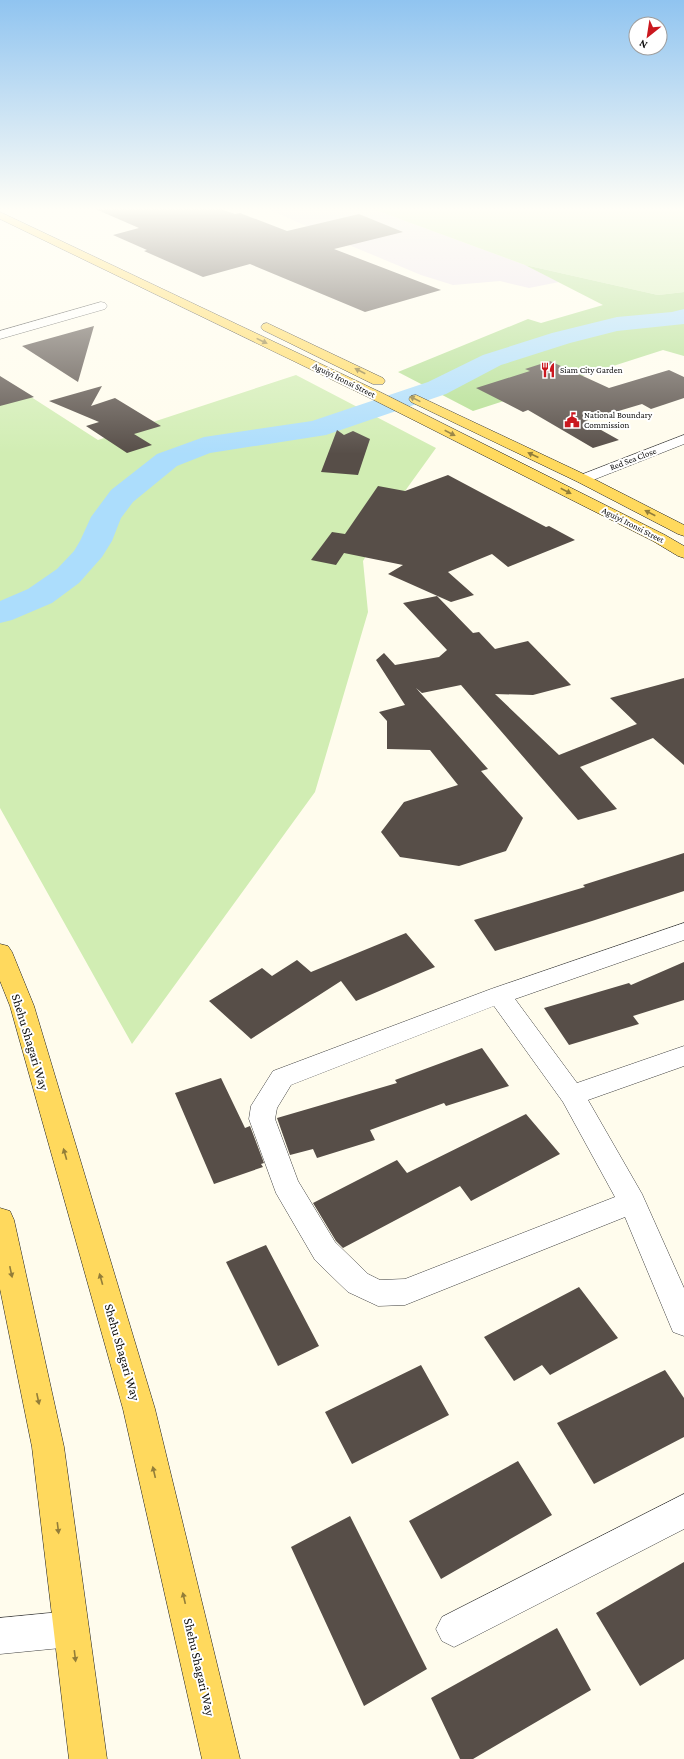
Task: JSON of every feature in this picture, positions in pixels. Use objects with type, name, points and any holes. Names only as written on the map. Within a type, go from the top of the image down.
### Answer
[{"type":"main road","name":"Aguiyi Ironsi Street","points":[[156,290],[415,415],[659,538],[684,553]]},
{"type":"main road","name":"Aguiyi Ironsi Street","points":[[253,320],[387,385]]},
{"type":"main road","name":"Aguiyi Ironsi Street","points":[[401,392],[583,479],[684,531]]},
{"type":"main road","name":"Shehu Shagari Way","points":[[0,952],[22,1006],[139,1409],[221,1759]]},
{"type":"main road","points":[[0,1220],[48,1447],[88,1759]]},
{"type":"street","points":[[0,335],[101,306]]},
{"type":"street","name":"Red Sea Close","points":[[583,479],[684,439]]},
{"type":"street","points":[[632,1202],[405,1292],[378,1294],[358,1283],[325,1251],[286,1186],[262,1119],[264,1106],[282,1078],[499,995],[684,931]]},
{"type":"street","points":[[499,995],[572,1095],[632,1202],[684,1322]]},
{"type":"street","points":[[572,1095],[684,1056]]},
{"type":"street","points":[[454,1628],[684,1511]]},
{"type":"street","points":[[0,1636],[71,1629]]},
{"type":"green space","points":[[574,290],[636,290],[658,295],[684,292],[684,356],[663,350],[473,411],[398,372],[528,319],[541,323],[603,305]]},
{"type":"green space","points":[[636,290],[684,290],[684,292],[658,295]]},
{"type":"green space","points":[[296,375],[436,448],[405,491],[363,561],[368,612],[315,792],[132,1044],[0,808],[0,403],[28,395],[98,440]]},
{"type":"building","points":[[312,290],[441,290],[365,312]]},
{"type":"building","points":[[94,326],[78,382],[22,346]]},
{"type":"building","points":[[550,361],[609,388],[669,370],[684,377],[684,398],[651,409],[642,404],[585,421],[619,440],[593,448],[528,410],[523,412],[476,388],[530,371],[525,369]]},
{"type":"building","points":[[0,376],[34,397],[0,406]]},
{"type":"building","points":[[102,386],[91,406],[115,398],[161,426],[134,434],[152,445],[127,453],[86,426],[99,422],[49,401]]},
{"type":"building","points":[[337,430],[344,435],[353,431],[370,439],[358,475],[321,472]]},
{"type":"building","points":[[448,475],[546,527],[549,526],[575,540],[508,567],[492,554],[448,572],[474,595],[451,602],[388,574],[403,565],[344,553],[336,565],[311,560],[332,532],[345,534],[378,486],[405,491]]},
{"type":"building","points":[[437,596],[473,633],[479,632],[495,649],[528,641],[571,685],[533,695],[495,694],[559,755],[637,724],[610,698],[684,678],[684,765],[653,738],[580,767],[617,809],[578,820],[461,685],[422,693],[416,688],[488,769],[481,771],[523,818],[506,851],[459,866],[400,857],[381,832],[404,802],[458,785],[430,750],[387,749],[387,721],[379,712],[405,705],[376,660],[384,653],[395,665],[439,657],[447,650],[403,603]]},
{"type":"building","points":[[684,853],[684,891],[592,921],[495,951],[474,920],[585,887],[583,885]]},
{"type":"building","points":[[406,933],[435,967],[356,1001],[341,981],[251,1039],[209,1001],[262,968],[272,976],[297,960],[311,972]]},
{"type":"building","points":[[684,962],[684,1000],[633,1016],[639,1024],[569,1045],[544,1008],[629,983],[631,985]]},
{"type":"building","points":[[482,1048],[509,1086],[446,1106],[444,1103],[370,1130],[375,1140],[317,1158],[313,1149],[290,1155],[277,1118],[397,1083],[395,1080]]},
{"type":"building","points":[[221,1078],[245,1128],[250,1126],[264,1163],[261,1164],[263,1167],[214,1184],[175,1093]]},
{"type":"building","points":[[526,1114],[560,1154],[471,1201],[460,1186],[343,1248],[336,1241],[313,1203],[397,1160],[407,1173]]},
{"type":"building","points":[[266,1245],[319,1346],[278,1366],[226,1262]]},
{"type":"building","points":[[579,1287],[618,1338],[550,1375],[542,1365],[514,1381],[484,1337]]},
{"type":"building","points":[[421,1365],[449,1415],[352,1464],[325,1412]]},
{"type":"building","points":[[665,1370],[684,1398],[684,1437],[594,1484],[557,1423]]},
{"type":"building","points":[[518,1461],[552,1515],[441,1579],[409,1521]]},
{"type":"building","points":[[350,1516],[427,1669],[364,1706],[291,1547]]},
{"type":"building","points":[[684,1562],[684,1659],[640,1686],[596,1613]]},
{"type":"building","points":[[557,1628],[591,1690],[473,1759],[460,1759],[431,1698]]},
{"type":"waterway","points":[[0,613],[40,596],[68,576],[86,557],[96,541],[106,517],[122,496],[167,460],[204,445],[316,429],[437,388],[492,360],[561,338],[617,324],[676,319],[684,316]]},
{"type":"place","name":"Siam City Garden","points":[[548,370]]},
{"type":"place","name":"National Boundary Commission","points":[[572,420]]}]
